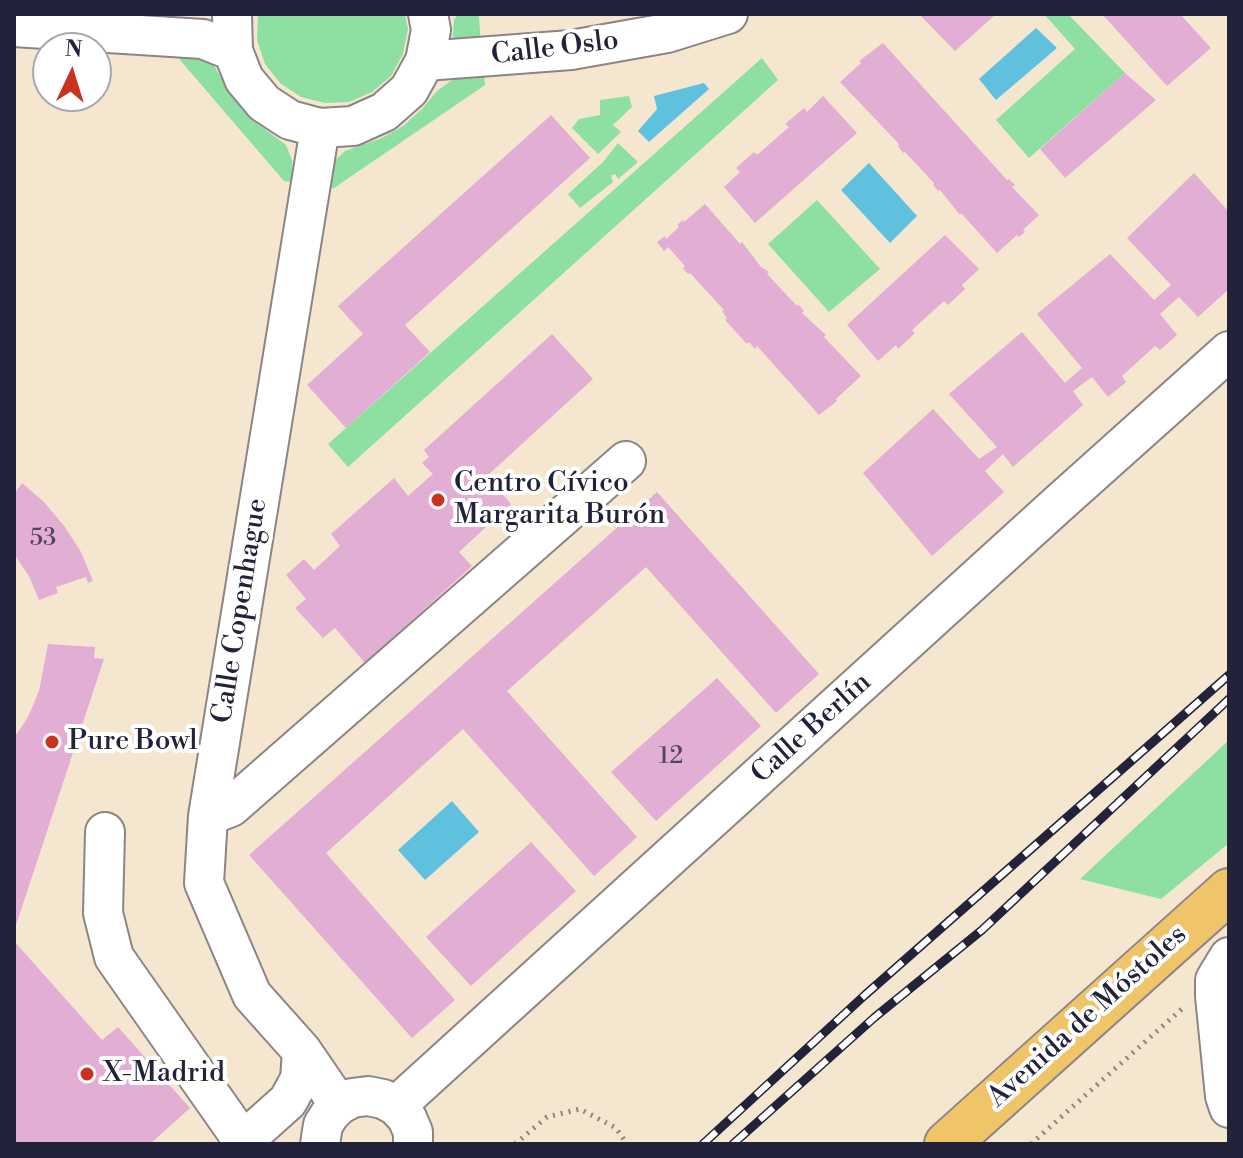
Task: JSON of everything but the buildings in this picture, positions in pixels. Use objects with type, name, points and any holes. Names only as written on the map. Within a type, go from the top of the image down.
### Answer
[{"type":"main road","name":"Avenida de Móstoles","points":[[947,1144],[1229,891]]},
{"type":"main road","name":"Avenida de Móstoles","points":[[991,1144],[1229,929]]},
{"type":"street","points":[[14,27],[203,39],[233,32],[244,79],[264,103],[290,120],[320,128],[353,126],[384,112],[409,90],[425,61],[431,30],[428,14]]},
{"type":"street","name":"Calle Oslo","points":[[425,61],[571,50],[667,33],[728,14]]},
{"type":"street","name":"Calle Copenhague","points":[[320,128],[208,816],[204,883],[252,995],[302,1051],[339,1105]]},
{"type":"street","name":"Calle Berlín","points":[[396,1106],[1229,351]]},
{"type":"street","points":[[208,816],[231,807],[626,461]]},
{"type":"street","points":[[105,832],[103,913],[114,957],[244,1140]]},
{"type":"street","points":[[1222,968],[1225,1096],[1229,1108]]},
{"type":"street","points":[[244,1140],[288,1101],[300,1079],[302,1051]]},
{"type":"street","points":[[320,1144],[323,1125],[339,1105],[352,1098],[368,1096],[396,1106],[407,1118],[413,1132],[413,1144]]},
{"type":"street","points":[[244,1140],[297,1130],[313,1144]]},
{"type":"path","points":[[1031,1144],[1222,968]]},
{"type":"path","points":[[515,1144],[547,1117],[580,1109],[616,1128],[627,1144]]},
{"type":"green space","points":[[258,14],[405,14],[408,29],[403,54],[391,76],[372,92],[349,102],[325,103],[301,97],[280,83],[265,64],[257,40]]},
{"type":"green space","points":[[1044,14],[1068,14],[1125,73],[1029,158],[996,120],[1075,49]]},
{"type":"green space","points":[[479,15],[481,49],[452,47],[454,19],[457,16]]},
{"type":"green space","points":[[181,50],[200,55],[213,64],[234,99],[253,120],[286,145],[292,160],[293,182],[284,181],[180,60]]},
{"type":"green space","points":[[762,58],[778,80],[348,467],[328,444]]},
{"type":"green space","points":[[484,75],[485,85],[334,188],[321,187],[327,168],[345,151],[382,138],[403,126],[437,91],[455,78]]},
{"type":"green space","points":[[629,96],[632,107],[613,125],[621,132],[598,154],[572,128],[579,119],[600,115],[600,100]]},
{"type":"green space","points":[[618,143],[638,162],[618,179],[615,174],[611,176],[613,182],[580,208],[568,194],[603,162]]},
{"type":"green space","points":[[817,200],[880,269],[829,312],[768,244]]},
{"type":"green space","points":[[1229,740],[1229,843],[1161,899],[1080,879]]},
{"type":"water","points":[[1036,28],[1057,48],[996,100],[979,79]]},
{"type":"water","points":[[704,83],[709,89],[649,142],[638,131],[657,109],[654,96]]},
{"type":"water","points":[[869,163],[917,216],[890,243],[841,190]]},
{"type":"water","points":[[452,801],[479,832],[425,880],[398,850]]},
{"type":"railway","points":[[703,1144],[865,995],[1229,675]]},
{"type":"railway","points":[[733,1144],[875,1017],[982,930],[1229,699]]},
{"type":"place","name":"Centro Cívico Margarita Burón","points":[[438,500]]},
{"type":"place","name":"Pure Bowl","points":[[52,742]]},
{"type":"place","name":"X-Madrid","points":[[87,1074]]}]
